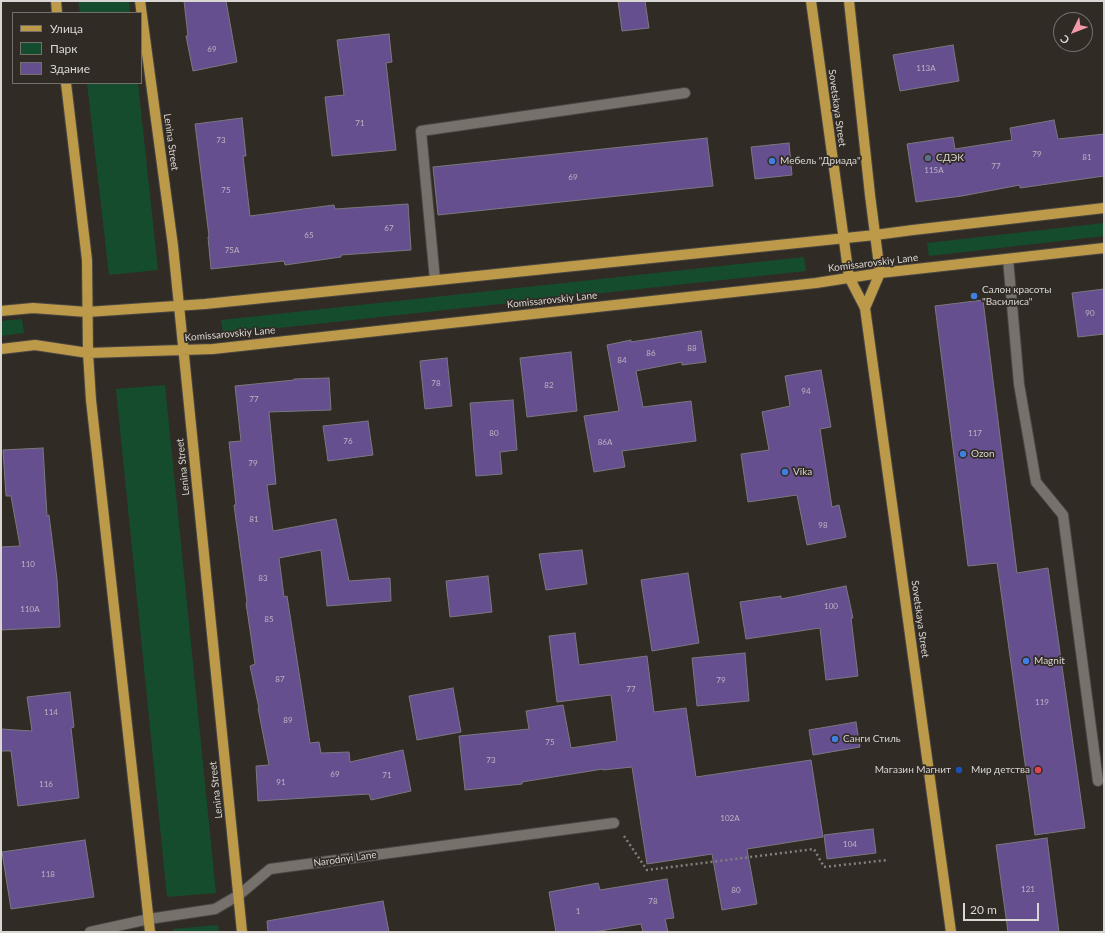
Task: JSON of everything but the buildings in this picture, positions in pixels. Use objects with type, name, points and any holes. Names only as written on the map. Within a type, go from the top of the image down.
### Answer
[{"type":"main road","points":[[56,1],[57,12]]},
{"type":"main road","name":"Lenina Street","points":[[140,1],[141,12]]},
{"type":"main road","name":"Sovetskaya Street","points":[[811,1],[849,278],[865,308],[951,932]]},
{"type":"main road","points":[[849,1],[880,273],[865,308]]},
{"type":"main road","name":"Lenina Street","points":[[142,16],[173,246],[242,932]]},
{"type":"main road","points":[[66,84],[87,260],[88,353],[92,408],[150,932]]},
{"type":"main road","points":[[1,311],[33,308],[87,312],[179,306],[875,235],[1104,208]]},
{"type":"main road","name":"Komissarovskiy Lane","points":[[1,349],[35,345],[88,353],[213,349],[793,285],[880,273],[1104,248]]},
{"type":"street","points":[[435,280],[420,131],[685,93]]},
{"type":"street","points":[[1008,259],[1019,384],[1036,482],[1063,515],[1098,781]]},
{"type":"street","name":"Narodnyi Lane","points":[[90,932],[149,919],[215,909],[239,895],[270,869],[614,823]]},
{"type":"path","points":[[614,823],[647,870],[814,848],[824,867],[888,860]]},
{"type":"green space","points":[[78,1],[129,1],[130,12],[80,12]]},
{"type":"green space","points":[[87,84],[138,84],[158,270],[109,275]]},
{"type":"green space","points":[[1104,223],[1104,236],[929,256],[927,243]]},
{"type":"green space","points":[[804,257],[806,271],[223,334],[221,320]]},
{"type":"green space","points":[[22,319],[24,333],[1,336],[1,321]]},
{"type":"green space","points":[[165,385],[216,893],[167,897],[116,389]]},
{"type":"green space","points":[[218,925],[219,932],[173,932],[173,929]]},
{"type":"place","name":"СДЭК","points":[[928,158]]},
{"type":"place","name":"Мебель \"Дриада\"","points":[[772,161]]},
{"type":"place","name":"Салон красоты \"Василиса\"","points":[[974,296]]},
{"type":"place","name":"Ozon","points":[[963,454]]},
{"type":"place","name":"Vika","points":[[785,472]]},
{"type":"place","name":"Magnit","points":[[1026,661]]},
{"type":"place","name":"Санги Стиль","points":[[835,739]]},
{"type":"place","name":"Магазин Магнит","points":[[959,770]]},
{"type":"place","name":"Мир детства","points":[[1038,770]]}]
